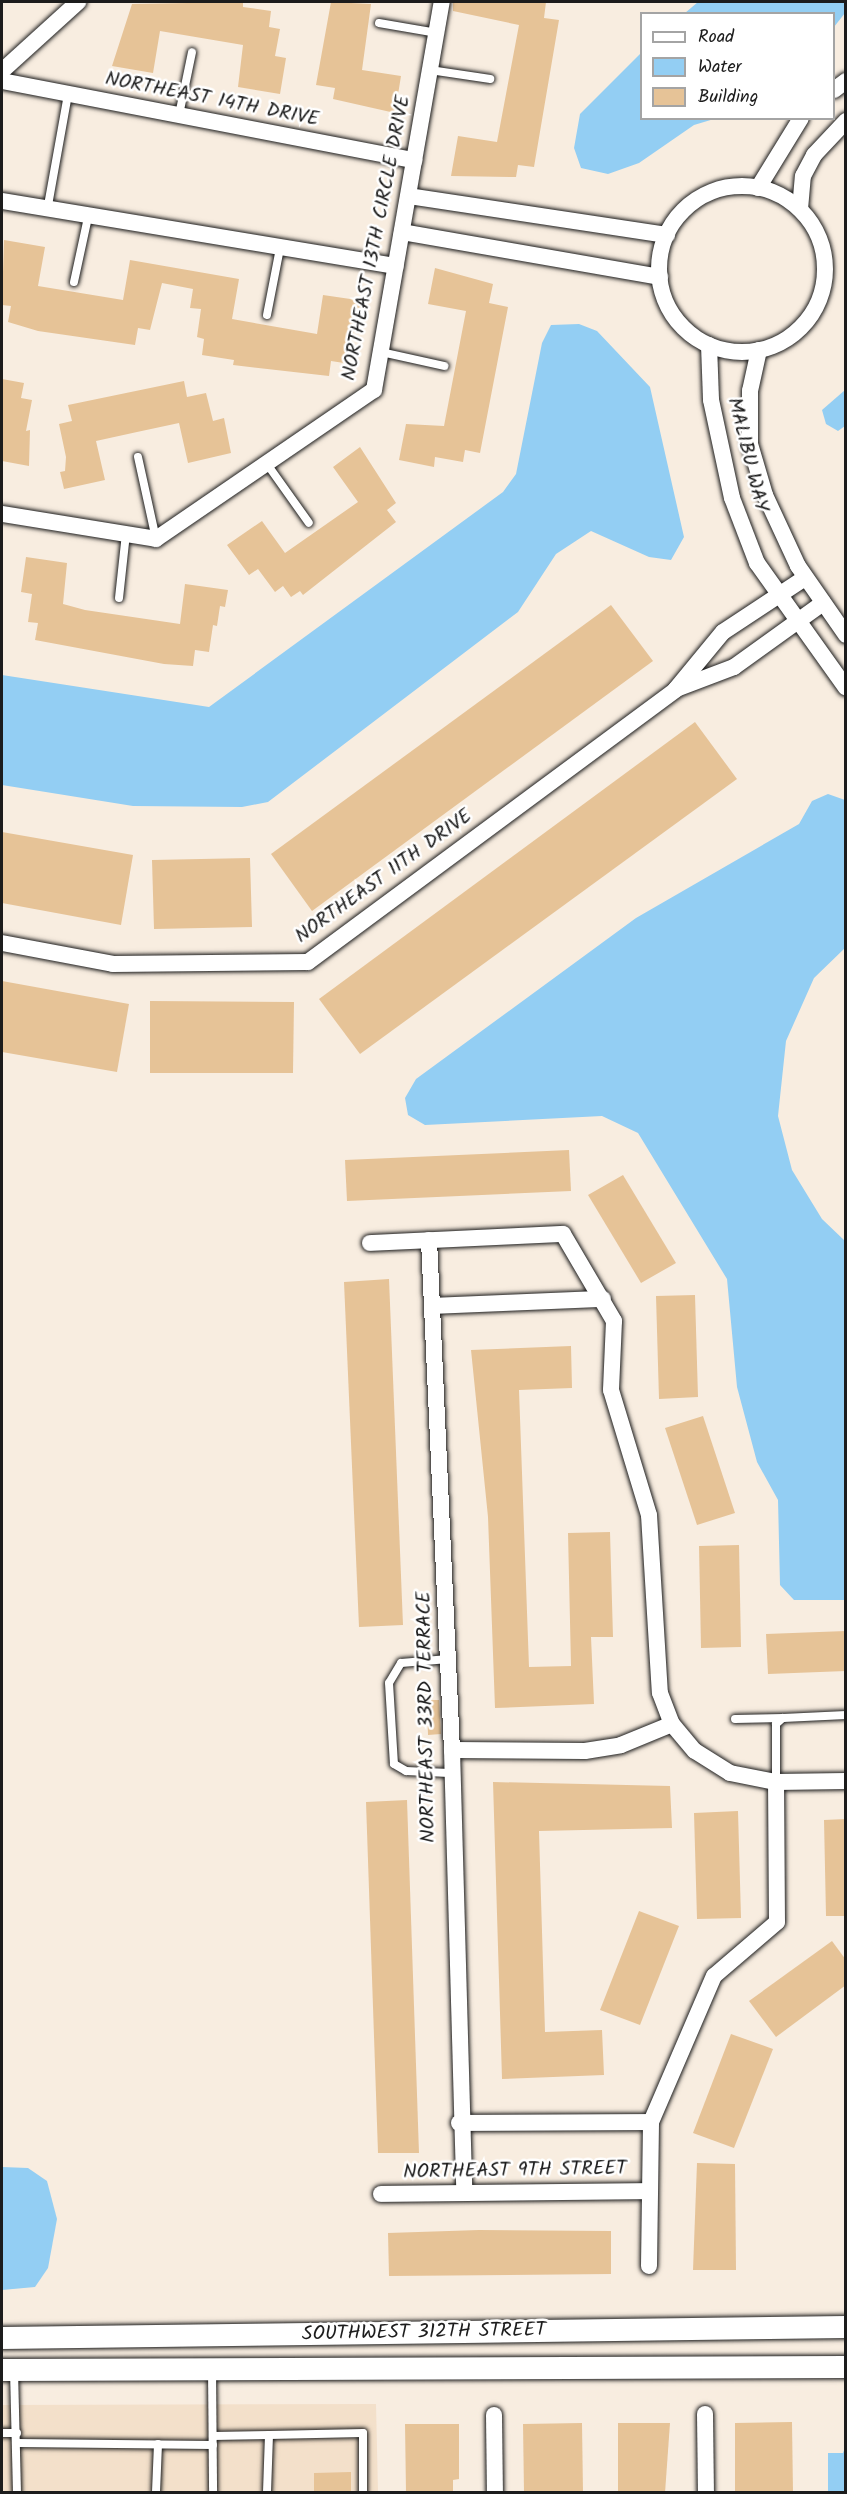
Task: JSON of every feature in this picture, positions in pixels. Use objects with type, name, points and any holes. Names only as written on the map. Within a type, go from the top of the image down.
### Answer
[{"type":"main road","name":"SOUTHWEST 312TH STREET","points":[[2,2338],[846,2327]]},
{"type":"main road","points":[[212,2369],[214,2359],[241,2350],[440,2347],[474,2332]]},
{"type":"main road","name":"SOUTHWEST 312TH STREET","points":[[8,2370],[846,2367]]},
{"type":"street","points":[[2,71],[78,2]]},
{"type":"street","name":"NORTHEAST 13TH CIRCLE DRIVE","points":[[156,539],[374,390],[442,2]]},
{"type":"street","name":"NORTHEAST 14TH DRIVE","points":[[2,81],[414,160]]},
{"type":"street","points":[[758,188],[800,120]]},
{"type":"street","points":[[800,209],[804,176],[814,155],[846,121]]},
{"type":"street","points":[[758,188],[800,209],[820,239],[822,292],[805,323],[759,350],[709,345],[675,317],[660,277],[667,236],[684,210],[711,192],[758,188]]},
{"type":"street","points":[[408,196],[667,236]]},
{"type":"street","points":[[2,201],[47,211],[396,266]]},
{"type":"street","points":[[402,232],[660,277]]},
{"type":"street","name":"MALIBU WAY","points":[[709,345],[711,400],[732,498],[757,563],[777,595],[846,688]]},
{"type":"street","name":"MALIBU WAY","points":[[759,350],[750,391],[750,444],[765,495],[805,578],[846,635]]},
{"type":"street","points":[[2,514],[156,539]]},
{"type":"street","name":"NORTHEAST 11TH DRIVE","points":[[2,943],[113,964],[308,962],[675,690],[723,632],[805,578]]},
{"type":"street","name":"NORTHEAST 11TH DRIVE","points":[[675,690],[734,667],[823,603]]},
{"type":"street","points":[[370,1243],[562,1234],[603,1299],[614,1321],[611,1390],[651,1527],[660,1693],[672,1724],[695,1751],[730,1773],[776,1782],[846,1781]]},
{"type":"street","name":"NORTHEAST 33RD TERRACE","points":[[429,1240],[452,1749],[449,1773],[459,2123],[464,2192]]},
{"type":"street","points":[[433,1306],[603,1299]]},
{"type":"street","points":[[452,1749],[585,1751],[621,1745],[672,1724]]},
{"type":"street","points":[[650,2266],[651,2122],[714,1976],[777,1922],[776,1782]]},
{"type":"street","points":[[459,2123],[651,2122]]},
{"type":"street","name":"NORTHEAST 9TH STREET","points":[[381,2194],[650,2190]]},
{"type":"street","points":[[705,2414],[706,2493]]},
{"type":"street","points":[[494,2415],[495,2493]]},
{"type":"lane","points":[[380,23],[437,33]]},
{"type":"lane","points":[[179,115],[192,52]]},
{"type":"lane","points":[[430,70],[490,79]]},
{"type":"lane","points":[[47,211],[68,94]]},
{"type":"lane","points":[[74,282],[88,217]]},
{"type":"lane","points":[[267,315],[280,248]]},
{"type":"lane","points":[[381,352],[444,366]]},
{"type":"lane","points":[[138,457],[156,539]]},
{"type":"lane","points":[[267,464],[309,523]]},
{"type":"lane","points":[[118,598],[126,534]]},
{"type":"lane","points":[[448,1659],[401,1663],[389,1683],[394,1764],[406,1771],[449,1773]]},
{"type":"lane","points":[[735,1719],[846,1715]]},
{"type":"lane","points":[[776,1782],[773,1733],[783,1718]]},
{"type":"lane","points":[[212,2369],[213,2493]]},
{"type":"lane","points":[[8,2370],[17,2433],[17,2493]]},
{"type":"lane","points":[[2,2433],[17,2433]]},
{"type":"lane","points":[[17,2443],[158,2444],[268,2435],[363,2433],[363,2493]]},
{"type":"lane","points":[[267,2493],[268,2435]]},
{"type":"lane","points":[[156,2493],[158,2444]]},
{"type":"shaded area","points":[[376,2404],[378,2492],[2,2492],[2,2405]]},
{"type":"water","points":[[698,2],[845,2],[845,13],[835,26],[835,12],[686,12]]},
{"type":"water","points":[[640,54],[640,120],[711,120],[694,125],[639,163],[608,174],[581,168],[574,148],[580,114]]},
{"type":"water","points":[[579,324],[597,331],[650,387],[684,537],[671,560],[649,557],[591,531],[556,554],[518,612],[268,802],[242,807],[133,806],[2,785],[2,675],[209,707],[503,492],[516,474],[542,343],[551,325]]},
{"type":"water","points":[[845,390],[845,426],[838,431],[826,424],[822,410]]},
{"type":"water","points":[[828,794],[845,800],[845,948],[814,978],[786,1041],[778,1116],[792,1170],[822,1219],[845,1241],[845,1600],[794,1600],[780,1585],[778,1500],[757,1462],[737,1387],[727,1279],[638,1133],[602,1116],[425,1125],[408,1115],[405,1098],[416,1079],[636,918],[799,824],[812,801]]},
{"type":"water","points":[[2,2167],[28,2168],[47,2181],[57,2219],[48,2268],[35,2287],[2,2290]]},
{"type":"water","points":[[845,2447],[845,2492],[828,2492],[828,2453],[843,2453]]},
{"type":"building","points":[[243,2],[243,7],[271,11],[269,27],[280,29],[275,56],[286,58],[280,94],[238,87],[243,45],[160,31],[153,73],[112,66],[132,4]]},
{"type":"building","points":[[331,2],[371,4],[362,70],[401,76],[395,113],[333,99],[335,88],[316,85]]},
{"type":"building","points":[[453,2],[546,2],[544,18],[559,20],[534,167],[518,165],[516,177],[451,176],[458,136],[497,142],[519,25],[453,11]]},
{"type":"building","points":[[4,240],[45,247],[38,286],[123,300],[130,260],[239,279],[232,319],[317,334],[323,295],[364,301],[361,317],[356,316],[353,335],[349,335],[344,363],[331,361],[329,376],[233,365],[234,360],[202,355],[204,339],[197,337],[201,309],[190,308],[193,289],[162,283],[150,330],[138,328],[135,345],[38,331],[8,322],[11,306],[2,305]]},
{"type":"building","points":[[435,268],[493,284],[489,303],[508,307],[480,453],[465,450],[463,462],[435,457],[434,467],[399,460],[406,424],[444,426],[466,311],[428,304]]},
{"type":"building","points":[[2,379],[24,383],[21,398],[32,400],[26,431],[30,430],[29,466],[2,461]]},
{"type":"building","points":[[184,381],[187,397],[206,393],[213,421],[224,418],[231,453],[188,463],[179,423],[137,432],[96,441],[105,480],[64,489],[60,472],[65,471],[66,457],[59,424],[72,421],[68,405]]},
{"type":"building","points":[[360,447],[396,503],[387,510],[396,522],[303,595],[300,591],[291,597],[283,586],[275,592],[258,569],[249,575],[227,545],[262,521],[285,553],[358,502],[333,467]]},
{"type":"building","points":[[26,557],[67,563],[63,604],[85,610],[180,624],[185,584],[228,590],[225,607],[220,606],[217,626],[213,625],[209,652],[195,650],[193,666],[164,664],[35,640],[38,623],[28,622],[32,594],[21,592]]},
{"type":"building","points":[[611,605],[653,661],[312,911],[271,854]]},
{"type":"building","points":[[695,722],[737,779],[360,1054],[319,999]]},
{"type":"building","points":[[2,832],[133,855],[121,925],[2,903]]},
{"type":"building","points":[[250,858],[252,927],[154,929],[152,860]]},
{"type":"building","points":[[2,981],[129,1004],[117,1072],[2,1052]]},
{"type":"building","points":[[150,1001],[294,1002],[293,1073],[150,1073]]},
{"type":"building","points":[[569,1150],[571,1191],[347,1201],[345,1160]]},
{"type":"building","points":[[623,1175],[676,1263],[641,1283],[588,1195]]},
{"type":"building","points":[[389,1279],[403,1625],[359,1627],[344,1282]]},
{"type":"building","points":[[695,1295],[698,1397],[659,1399],[656,1296]]},
{"type":"building","points":[[571,1346],[572,1388],[519,1390],[529,1667],[571,1666],[568,1533],[610,1532],[613,1637],[591,1637],[594,1704],[495,1708],[488,1517],[471,1350]]},
{"type":"building","points":[[703,1416],[735,1513],[697,1525],[665,1428]]},
{"type":"building","points":[[739,1545],[741,1647],[701,1648],[699,1546]]},
{"type":"building","points":[[846,1631],[846,1671],[768,1674],[766,1634]]},
{"type":"building","points":[[427,1700],[439,1700],[441,1734],[428,1735]]},
{"type":"building","points":[[493,1782],[670,1786],[672,1828],[539,1831],[545,2032],[602,2030],[604,2075],[502,2079]]},
{"type":"building","points":[[407,1800],[419,2153],[378,2153],[366,1802]]},
{"type":"building","points":[[738,1811],[741,1918],[697,1919],[694,1813]]},
{"type":"building","points":[[846,1819],[846,1916],[826,1916],[824,1820]]},
{"type":"building","points":[[639,1911],[679,1926],[640,2025],[600,2010]]},
{"type":"building","points":[[832,1941],[846,1960],[846,1985],[776,2037],[749,2001]]},
{"type":"building","points":[[731,2034],[773,2049],[734,2148],[693,2133]]},
{"type":"building","points":[[697,2163],[735,2164],[736,2270],[693,2270]]},
{"type":"building","points":[[479,2230],[611,2231],[611,2274],[389,2276],[388,2233]]},
{"type":"building","points":[[792,2422],[793,2493],[735,2493],[735,2423]]},
{"type":"building","points":[[582,2423],[583,2493],[524,2493],[523,2424]]},
{"type":"building","points":[[618,2423],[670,2423],[665,2493],[618,2493]]},
{"type":"building","points":[[405,2424],[459,2424],[459,2479],[453,2480],[453,2493],[406,2493]]},
{"type":"building","points":[[351,2472],[351,2493],[314,2493],[314,2473]]}]
